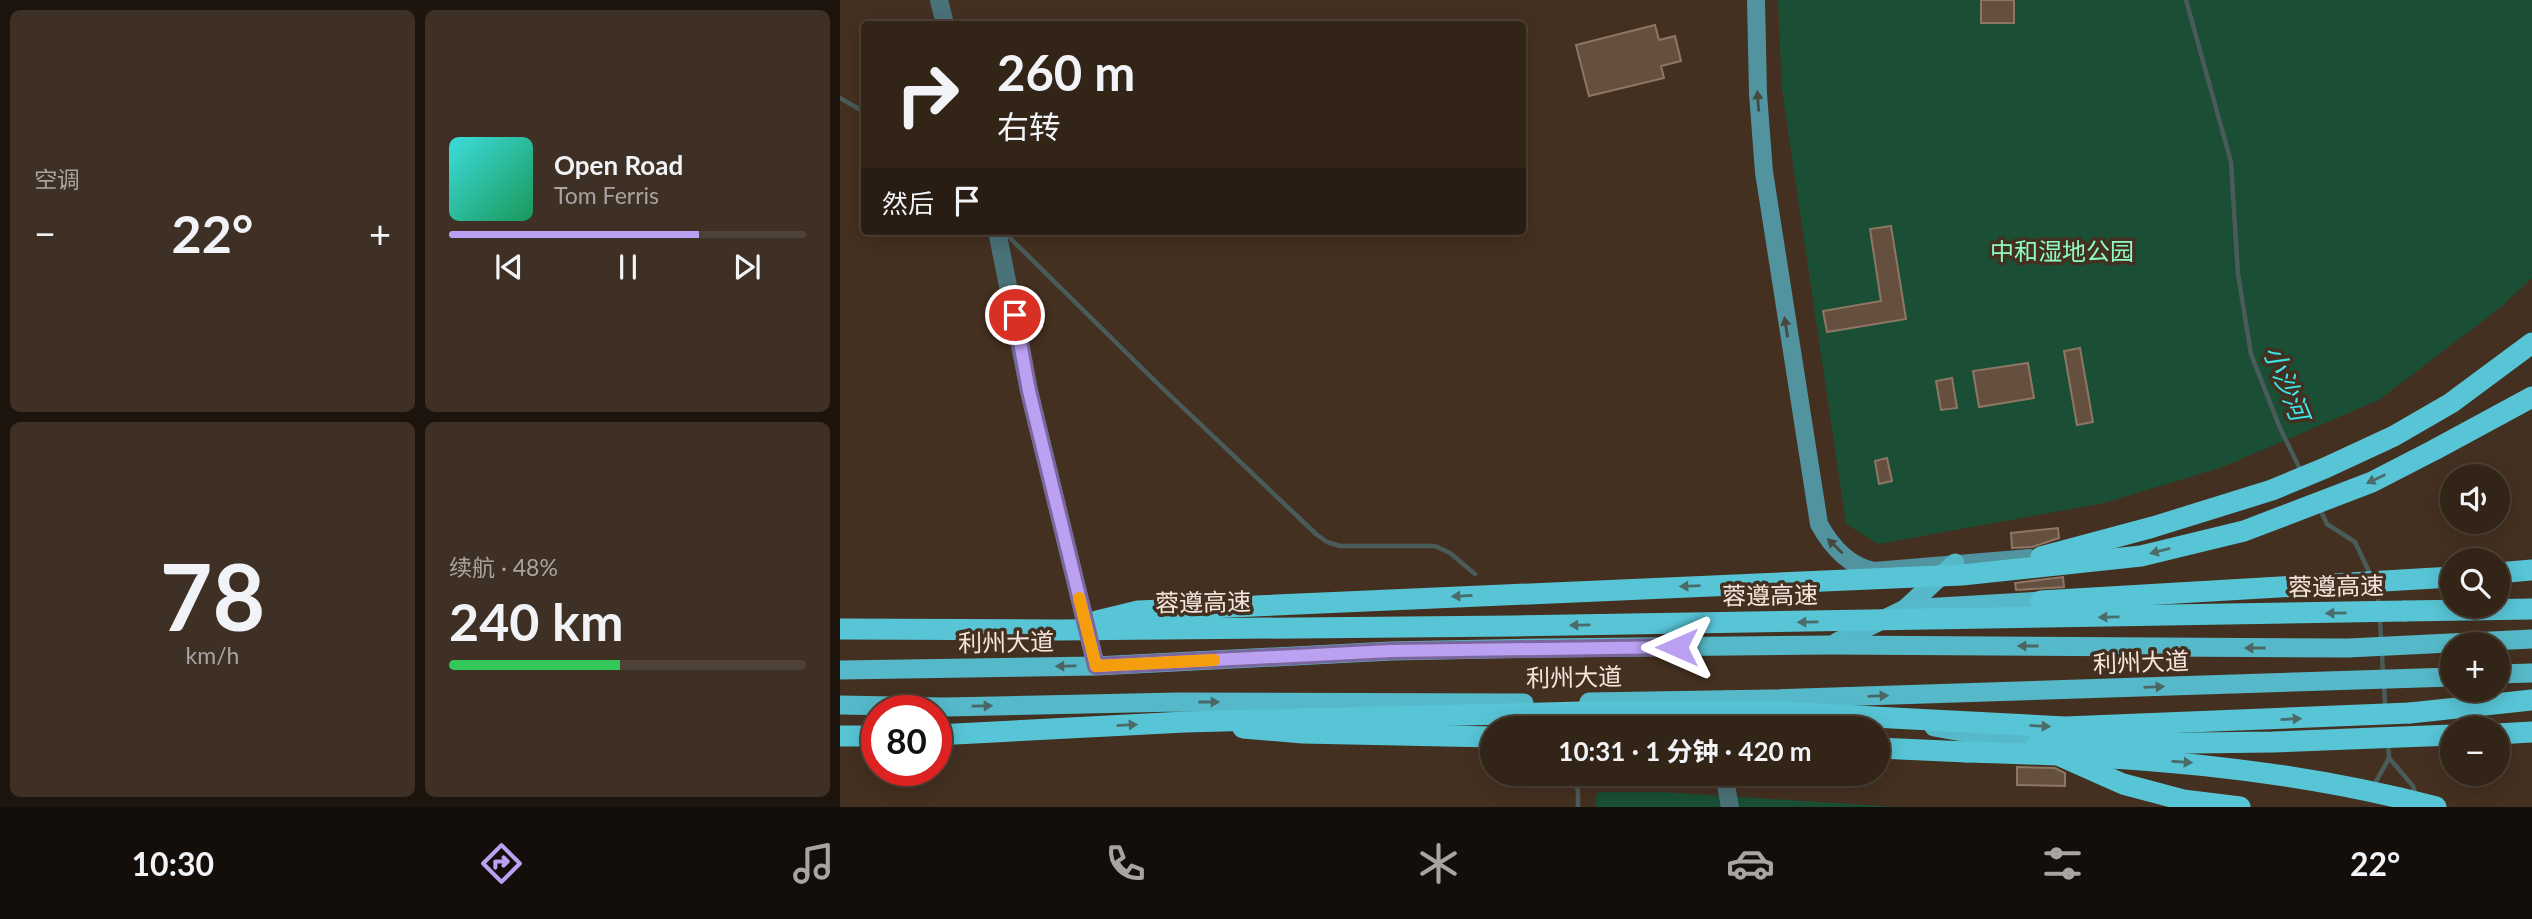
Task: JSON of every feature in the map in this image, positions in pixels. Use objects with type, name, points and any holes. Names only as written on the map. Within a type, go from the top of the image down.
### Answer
[{"type":"highway","points":[[2040,557],[2152,527],[2272,490],[2325,468],[2394,436],[2451,403],[2532,343]]},
{"type":"highway","points":[[1059,630],[1138,611],[1962,575],[2141,556],[2244,531],[2372,482],[2532,397]]},
{"type":"highway","points":[[1831,645],[1905,609],[1955,563]]},
{"type":"highway","points":[[2510,572],[2532,570]]},
{"type":"highway","points":[[1905,609],[2440,578]]},
{"type":"highway","name":"蓉遵高速","points":[[840,629],[1059,630],[1931,621],[2532,609]]},
{"type":"highway","name":"利州大道","points":[[840,670],[1096,666],[1391,651],[1831,645],[2348,648],[2532,639]]},
{"type":"highway","points":[[2510,674],[2532,673]]},
{"type":"highway","name":"利州大道","points":[[840,705],[946,707],[1178,702],[1514,704],[1771,699],[2440,678]]},
{"type":"highway","points":[[1771,699],[2036,745],[2440,736]]},
{"type":"highway","points":[[952,734],[1185,722],[1581,712],[1779,712],[2065,727],[2410,713],[2532,700]]},
{"type":"highway","points":[[1185,722],[1303,733],[1480,737]]},
{"type":"highway","points":[[2510,733],[2532,732]]},
{"type":"highway","points":[[840,736],[861,736]]},
{"type":"highway","points":[[2036,745],[2123,785],[2183,800],[2240,807]]},
{"type":"highway","points":[[1890,748],[2074,755],[2207,764],[2333,783],[2436,807]]},
{"type":"main road","points":[[1756,0],[1758,94],[1764,172],[1819,524],[1829,543],[1859,568],[1874,571],[2040,557]]},
{"type":"street","points":[[939,0],[944,21]]},
{"type":"street","points":[[997,235],[1029,391],[1096,666]]},
{"type":"street","points":[[1726,716],[1727,699]]},
{"type":"street","points":[[1726,786],[1730,807]]},
{"type":"green space","name":"中和湿地公园","points":[[1778,0],[2532,0],[2532,278],[2501,307],[2379,400],[2223,467],[2104,503],[1878,544],[1846,524],[1782,90]]},
{"type":"green space","points":[[1597,792],[1662,792],[1899,807],[1595,807]]},
{"type":"building","points":[[1981,0],[2014,0],[2014,23],[1981,23]]},
{"type":"building","points":[[1655,25],[1659,40],[1675,36],[1681,61],[1661,66],[1664,78],[1589,96],[1576,45]]},
{"type":"building","points":[[1891,226],[1906,319],[1827,332],[1823,311],[1881,301],[1870,229]]},
{"type":"building","points":[[2080,348],[2093,422],[2077,425],[2064,351]]},
{"type":"building","points":[[2028,363],[2034,398],[1979,407],[1973,371]]},
{"type":"building","points":[[1952,378],[1957,408],[1941,410],[1936,381]]},
{"type":"building","points":[[1887,458],[1892,481],[1879,484],[1875,461]]},
{"type":"building","points":[[2058,528],[2059,538],[2032,547],[2012,548],[2011,533]]},
{"type":"building","points":[[2063,577],[2064,587],[2016,590],[2015,583]]},
{"type":"building","points":[[2017,767],[2055,768],[2065,773],[2065,786],[2017,785]]},
{"type":"waterway","name":"小沙河","points":[[2186,0],[2231,162],[2238,274],[2251,354],[2280,428],[2301,471]]},
{"type":"waterway","points":[[840,98],[861,110]]},
{"type":"waterway","points":[[1007,235],[1155,381],[1327,542],[1340,546],[1435,546],[1450,553],[1475,574]]},
{"type":"waterway","name":"小沙河","points":[[2319,507],[2327,524],[2355,542],[2371,576]]},
{"type":"waterway","name":"小沙河","points":[[2376,587],[2379,605]]},
{"type":"waterway","name":"小沙河","points":[[2380,618],[2381,640]]},
{"type":"waterway","name":"小沙河","points":[[2382,653],[2383,675]]},
{"type":"waterway","name":"小沙河","points":[[2384,684],[2385,707]]},
{"type":"waterway","name":"小沙河","points":[[2373,787],[2389,758],[2388,743]]},
{"type":"waterway","name":"小沙河","points":[[2389,758],[2413,786],[2415,794]]},
{"type":"waterway","points":[[1576,786],[1578,807]]},
{"type":"slow traffic","points":[[1079,598],[1096,666],[1214,660]]},
{"type":"route","points":[[1015,315],[1029,391],[1096,666],[1391,651],[1677,647]]}]
